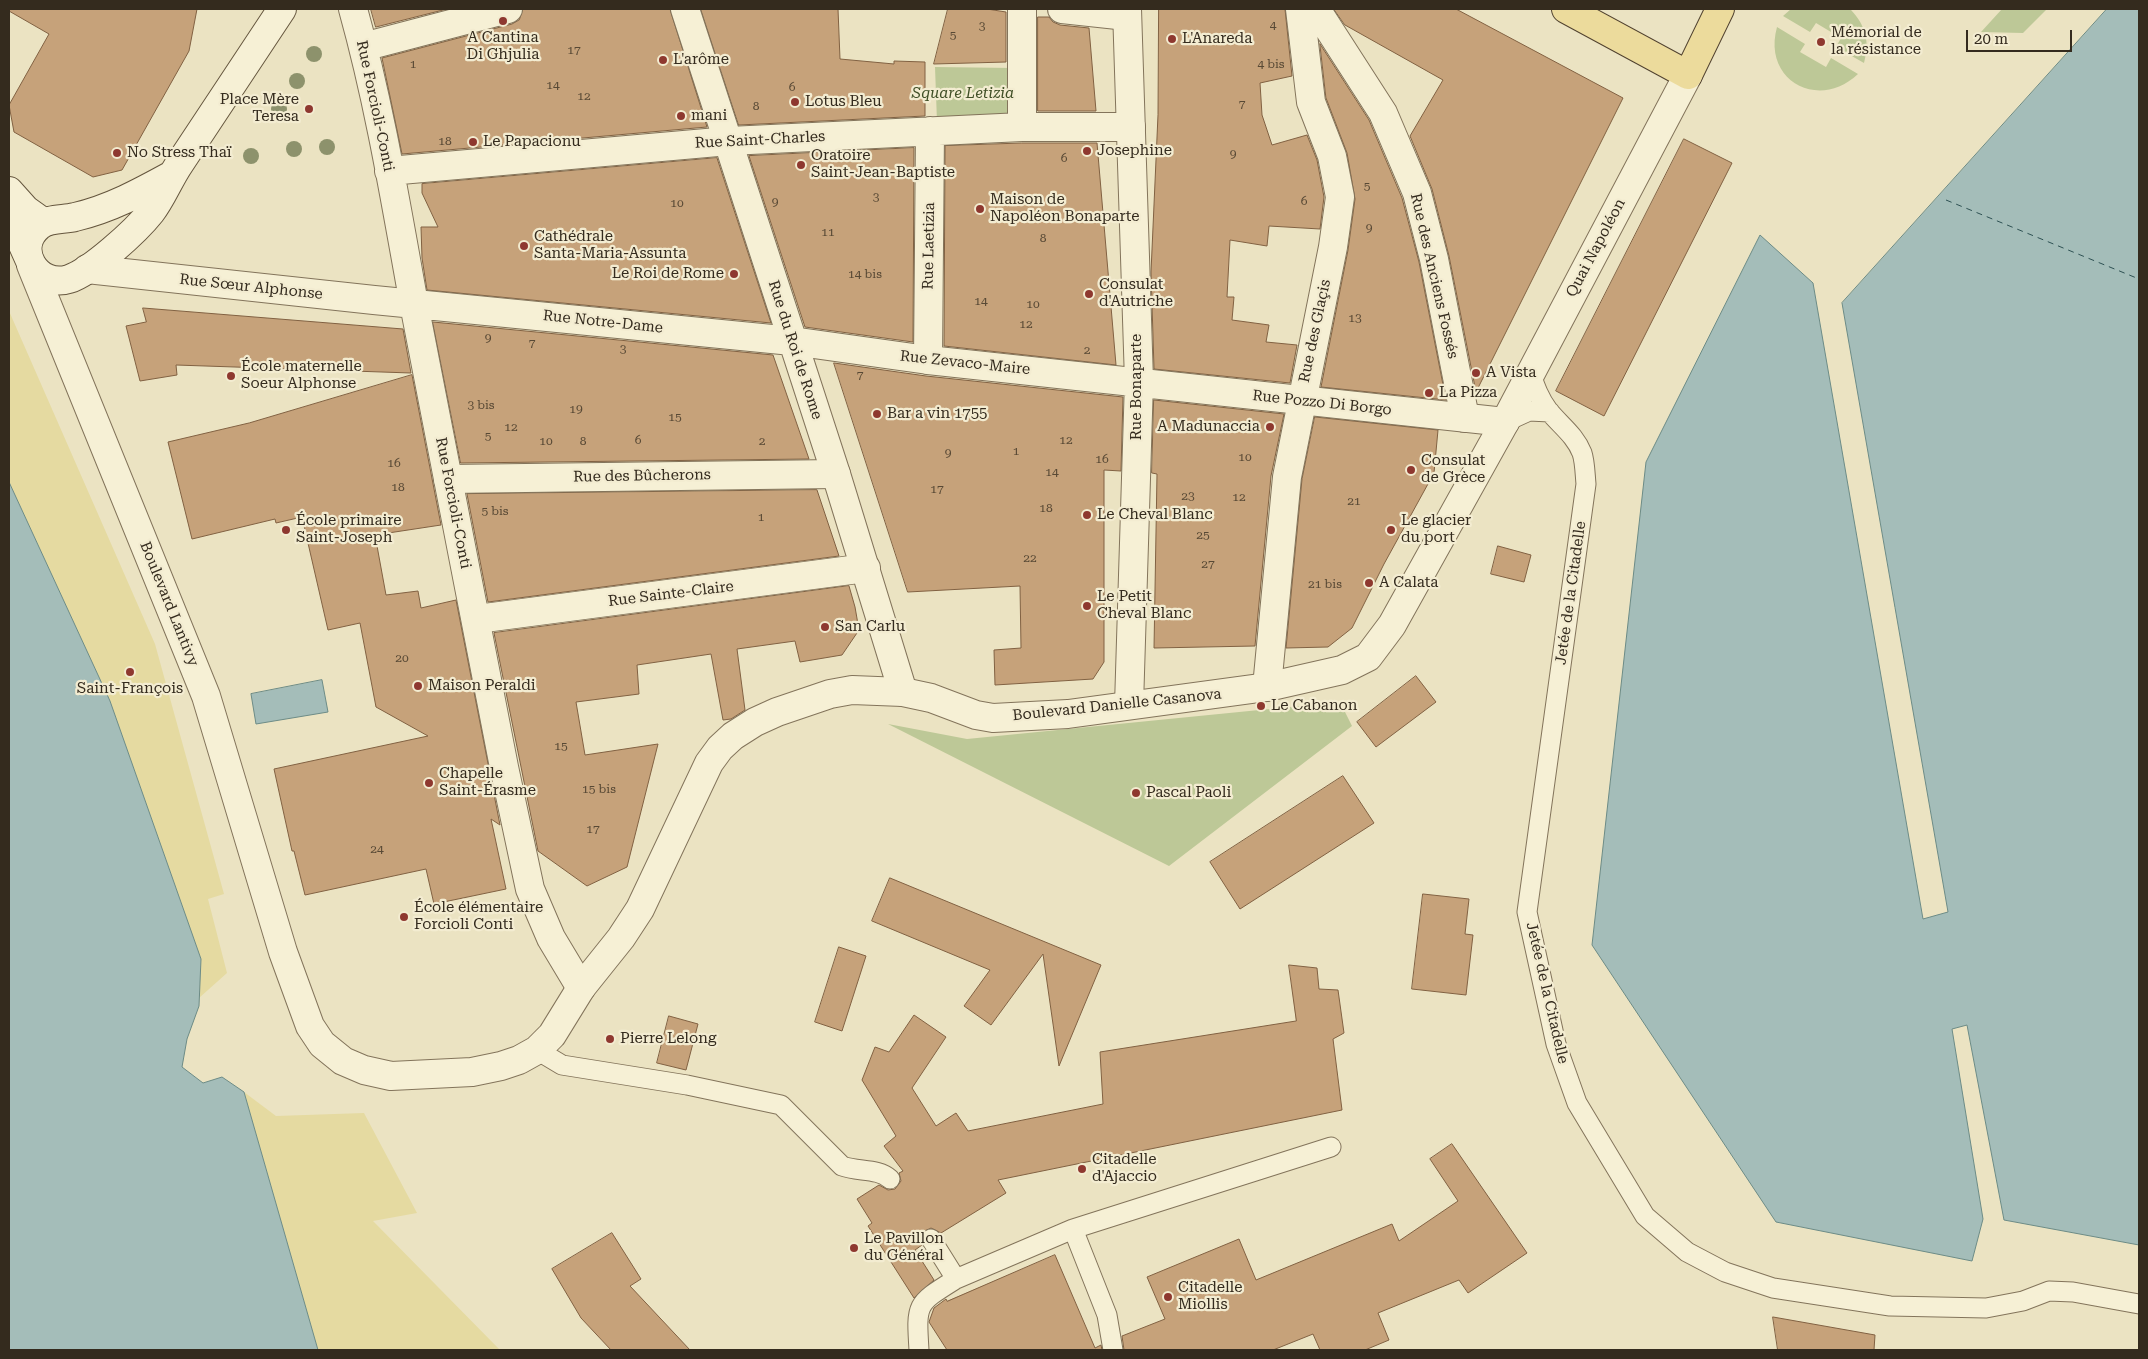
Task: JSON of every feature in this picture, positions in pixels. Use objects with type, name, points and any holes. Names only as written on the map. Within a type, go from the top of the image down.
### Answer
[{"type":"main road","points":[[1566,9],[1688,75],[1720,9]]},
{"type":"street","points":[[172,175],[105,208],[74,217],[44,222],[32,232],[29,240],[28,256],[36,272],[53,280],[64,281],[73,278],[87,269],[132,232],[151,212],[172,175],[282,9]]},
{"type":"street","name":"Rue Forcioli-Conti","points":[[353,9],[364,47],[390,171],[448,479],[530,889],[551,938],[581,988]]},
{"type":"street","points":[[364,47],[508,9]]},
{"type":"street","name":"Rue du Roi de Rome","points":[[685,9],[836,474],[903,692]]},
{"type":"street","points":[[1022,9],[1022,127]]},
{"type":"street","points":[[1062,9],[1127,12]]},
{"type":"street","name":"Rue des Glaçis","points":[[1267,687],[1287,477],[1333,247],[1340,197],[1332,156],[1311,102],[1300,9]]},
{"type":"street","name":"Rue des Anciens Fossés","points":[[1316,9],[1383,113],[1417,193],[1434,259],[1465,418]]},
{"type":"street","name":"Rue Bonaparte","points":[[1127,12],[1139,381],[1129,705]]},
{"type":"street","name":"Quai Napoléon","points":[[1505,422],[1688,75]]},
{"type":"street","name":"Rue Saint-Charles","points":[[390,171],[729,141],[1022,127],[1131,127]]},
{"type":"street","name":"Rue Laetizia","points":[[928,360],[930,132]]},
{"type":"street","points":[[9,191],[26,210],[44,222]]},
{"type":"street","name":"Boulevard Lantivy","points":[[9,214],[206,696],[283,952]]},
{"type":"street","name":"Rue Sœur Alphonse","points":[[87,269],[414,304]]},
{"type":"street","name":"Rue Notre-Dame","points":[[414,304],[792,341]]},
{"type":"street","name":"Rue Zevaco-Maire","points":[[792,341],[928,360],[1139,381]]},
{"type":"street","name":"Rue Pozzo Di Borgo","points":[[1139,381],[1301,401],[1505,422]]},
{"type":"street","name":"Boulevard Danielle Casanova","points":[[283,952],[310,1026],[322,1044],[343,1061],[364,1070],[390,1076],[472,1072],[519,1060],[537,1050],[552,1035],[581,988],[621,938],[640,908],[709,763],[720,748],[733,736],[755,722],[777,712],[830,694],[852,690],[903,692],[931,698],[976,715],[993,718],[1068,714],[1267,687],[1342,670],[1368,657],[1392,625],[1505,422]]},
{"type":"street","name":"Rue des Bûcherons","points":[[448,479],[836,474]]},
{"type":"street","name":"Rue Sainte-Claire","points":[[477,620],[866,568]]},
{"type":"lane","name":"Jetée de la Citadelle","points":[[1530,372],[1539,396],[1550,412],[1573,437],[1582,454],[1586,484],[1527,912],[1556,1044],[1577,1103],[1646,1216],[1686,1252],[1725,1272],[1773,1288],[1890,1306],[1986,1308],[2023,1301],[2049,1291],[2073,1292],[2139,1304]]},
{"type":"lane","points":[[1505,422],[1529,411],[1550,412]]},
{"type":"lane","points":[[537,1050],[562,1065],[687,1085],[781,1105],[842,1166],[849,1169],[880,1172],[890,1178]]},
{"type":"lane","points":[[918,1350],[917,1318],[921,1304],[931,1294],[956,1279],[1073,1229],[1331,1147]]},
{"type":"lane","points":[[1073,1229],[1107,1315],[1113,1350]]},
{"type":"lane","points":[[932,1239],[956,1279]]},
{"type":"green space","points":[[1791,9],[1851,10],[1860,22],[1865,35],[1867,48],[1864,63],[1836,47],[1841,38],[1816,23],[1810,32],[1783,16]]},
{"type":"green space","points":[[2002,9],[2047,9],[2023,33],[1981,32]]},
{"type":"green space","points":[[1777,27],[1805,44],[1800,52],[1826,67],[1831,58],[1858,74],[1843,85],[1827,90],[1811,90],[1797,85],[1786,75],[1778,62],[1775,46]]},
{"type":"green space","name":"Square Letizia","points":[[935,67],[1014,68],[1014,117],[937,122]]},
{"type":"green space","points":[[1340,702],[1352,726],[1169,866],[888,724],[967,739]]},
{"type":"sand","name":"Saint-François","points":[[9,311],[155,644],[224,894],[208,899],[227,973],[199,998],[201,959],[110,701],[9,482]]},
{"type":"sand","points":[[244,1092],[276,1116],[364,1113],[417,1213],[373,1221],[500,1350],[318,1350]]},
{"type":"water","points":[[2107,9],[2139,9],[2139,1245],[2004,1220],[1967,1025],[1952,1029],[1983,1219],[1972,1261],[1776,1222],[1592,945],[1646,462],[1760,235],[1813,283],[1923,919],[1948,912],[1842,303]]},
{"type":"water","points":[[9,482],[110,701],[201,959],[199,1006],[187,1039],[182,1067],[203,1083],[222,1077],[244,1092],[318,1350],[9,1350]]},
{"type":"water","points":[[322,680],[328,712],[256,724],[251,694]]},
{"type":"building","points":[[9,9],[197,9],[189,51],[122,170],[93,177],[14,132],[9,105],[49,34],[9,11]]},
{"type":"building","points":[[371,9],[447,9],[376,27]]},
{"type":"building","points":[[523,9],[670,9],[707,127],[402,154],[382,58],[512,24],[519,20]]},
{"type":"building","points":[[701,9],[838,9],[840,59],[894,64],[894,61],[925,62],[925,116],[739,125]]},
{"type":"building","points":[[948,9],[987,9],[1006,12],[1006,62],[934,64]]},
{"type":"building","points":[[1159,9],[1285,9],[1292,76],[1260,83],[1262,115],[1272,145],[1307,135],[1317,160],[1324,197],[1320,229],[1269,226],[1267,246],[1230,240],[1227,297],[1234,297],[1232,320],[1269,325],[1266,342],[1297,345],[1290,383],[1154,369],[1151,272],[1158,115]]},
{"type":"building","points":[[1334,9],[1456,9],[1623,98],[1476,392],[1449,256],[1432,189],[1410,136],[1443,80],[1345,25]]},
{"type":"building","points":[[1038,17],[1049,17],[1053,22],[1060,25],[1089,28],[1096,111],[1038,111]]},
{"type":"building","points":[[1320,44],[1369,120],[1402,198],[1419,262],[1446,400],[1321,387],[1348,250],[1355,199],[1347,153],[1326,98]]},
{"type":"building","points":[[1684,139],[1732,163],[1604,416],[1556,391]]},
{"type":"building","points":[[1097,143],[1116,365],[944,346],[945,146]]},
{"type":"building","points":[[914,148],[913,342],[805,327],[749,156]]},
{"type":"building","points":[[717,158],[771,323],[427,290],[422,258],[421,227],[438,227],[422,193],[422,184]]},
{"type":"building","points":[[143,308],[403,329],[411,373],[176,365],[177,375],[140,381],[126,326],[146,322]]},
{"type":"building","points":[[433,322],[773,355],[809,459],[461,463]]},
{"type":"building","points":[[834,363],[926,376],[1123,397],[1121,471],[1104,470],[1104,662],[1093,679],[995,685],[994,650],[1021,648],[1020,586],[908,592]]},
{"type":"building","points":[[412,375],[441,525],[375,535],[386,595],[418,591],[421,608],[456,600],[500,825],[491,819],[506,889],[434,904],[426,869],[305,895],[294,851],[292,851],[274,769],[428,736],[376,707],[360,623],[328,630],[302,517],[276,523],[275,519],[192,539],[168,442],[249,423]]},
{"type":"building","points":[[1154,400],[1284,414],[1271,476],[1255,646],[1154,648],[1157,474],[1152,473]]},
{"type":"building","points":[[1315,417],[1438,430],[1434,473],[1384,564],[1352,628],[1328,647],[1286,648],[1302,479]]},
{"type":"building","points":[[817,490],[839,556],[488,602],[467,494]]},
{"type":"building","points":[[1498,546],[1531,555],[1524,582],[1491,574]]},
{"type":"building","points":[[849,586],[859,630],[842,655],[800,662],[795,641],[737,649],[745,710],[731,719],[723,720],[711,654],[637,665],[639,694],[576,702],[585,755],[658,744],[627,867],[587,886],[538,851],[494,633]]},
{"type":"building","points":[[1416,676],[1436,702],[1376,747],[1357,722]]},
{"type":"building","points":[[1343,776],[1374,823],[1240,909],[1210,862]]},
{"type":"building","points":[[890,878],[1101,965],[1059,1066],[1043,954],[991,1025],[964,1006],[990,970],[872,921]]},
{"type":"building","points":[[1423,894],[1469,899],[1465,934],[1473,935],[1466,995],[1412,989]]},
{"type":"building","points":[[839,947],[866,956],[842,1031],[815,1022]]},
{"type":"building","points":[[1289,965],[1317,968],[1319,989],[1338,990],[1344,1033],[1333,1039],[1342,1110],[998,1180],[1006,1193],[941,1233],[931,1228],[921,1233],[922,1245],[915,1250],[934,1280],[914,1298],[868,1226],[872,1223],[857,1199],[879,1185],[888,1190],[895,1189],[901,1181],[899,1173],[903,1171],[884,1146],[896,1136],[862,1080],[875,1047],[889,1052],[914,1015],[946,1037],[912,1088],[936,1126],[956,1113],[968,1131],[1103,1104],[1100,1052],[1296,1021]]},
{"type":"building","points":[[669,1016],[698,1024],[686,1070],[657,1063]]},
{"type":"building","points":[[1452,1144],[1527,1253],[1468,1293],[1459,1280],[1378,1313],[1389,1340],[1365,1350],[1320,1350],[1313,1334],[1273,1350],[1124,1350],[1122,1336],[1165,1319],[1147,1277],[1239,1239],[1256,1280],[1392,1224],[1399,1241],[1458,1201],[1430,1159]]},
{"type":"building","points":[[612,1233],[641,1279],[630,1286],[690,1350],[611,1350],[581,1318],[552,1269]]},
{"type":"building","points":[[1055,1255],[1095,1348],[1101,1345],[1102,1350],[947,1350],[929,1322],[934,1308],[946,1299],[947,1301]]},
{"type":"building","points":[[1773,1317],[1875,1335],[1874,1350],[1778,1350]]},
{"type":"ferry route","points":[[1946,200],[2139,279]]},
{"type":"place","name":"A Cantina Di Ghjulia","points":[[503,21]]},
{"type":"place","name":"L'Anareda","points":[[1172,39]]},
{"type":"place","name":"Mémorial de la résistance","points":[[1821,42]]},
{"type":"place","name":"L'arôme","points":[[663,60]]},
{"type":"place","name":"Lotus Bleu","points":[[795,102]]},
{"type":"place","name":"Place Mère Teresa","points":[[309,109]]},
{"type":"place","name":"mani","points":[[681,116]]},
{"type":"place","name":"Le Papacionu","points":[[473,142]]},
{"type":"place","name":"Josephine","points":[[1087,151]]},
{"type":"place","name":"No Stress Thaï","points":[[117,153]]},
{"type":"place","name":"Oratoire Saint-Jean-Baptiste","points":[[801,165]]},
{"type":"place","name":"Maison de Napoléon Bonaparte","points":[[980,209]]},
{"type":"place","name":"Cathédrale Santa-Maria-Assunta","points":[[524,246]]},
{"type":"place","name":"Le Roi de Rome","points":[[734,274]]},
{"type":"place","name":"Consulat d'Autriche","points":[[1089,294]]},
{"type":"place","name":"A Vista","points":[[1476,373]]},
{"type":"place","name":"École maternelle Soeur Alphonse","points":[[231,376]]},
{"type":"place","name":"La Pizza","points":[[1429,393]]},
{"type":"place","name":"Bar a vin 1755","points":[[877,414]]},
{"type":"place","name":"A Madunaccia","points":[[1270,427]]},
{"type":"place","name":"Consulat de Grèce","points":[[1411,470]]},
{"type":"place","name":"Le Cheval Blanc","points":[[1087,515]]},
{"type":"place","name":"École primaire Saint-Joseph","points":[[286,530]]},
{"type":"place","name":"Le glacier du port","points":[[1391,530]]},
{"type":"place","name":"A Calata","points":[[1369,583]]},
{"type":"place","name":"Le Petit Cheval Blanc","points":[[1087,606]]},
{"type":"place","name":"San Carlu","points":[[825,627]]},
{"type":"place","name":"Saint-François","points":[[130,672]]},
{"type":"place","name":"Maison Peraldi","points":[[418,686]]},
{"type":"place","name":"Le Cabanon","points":[[1261,706]]},
{"type":"place","name":"Chapelle Saint-Érasme","points":[[429,783]]},
{"type":"place","name":"Pascal Paoli","points":[[1136,793]]},
{"type":"place","name":"École élémentaire Forcioli Conti","points":[[404,917]]},
{"type":"place","name":"Pierre Lelong","points":[[610,1039]]},
{"type":"place","name":"Citadelle d'Ajaccio","points":[[1082,1169]]},
{"type":"place","name":"Le Pavillon du Général","points":[[854,1248]]},
{"type":"place","name":"Citadelle Miollis","points":[[1168,1297]]}]
